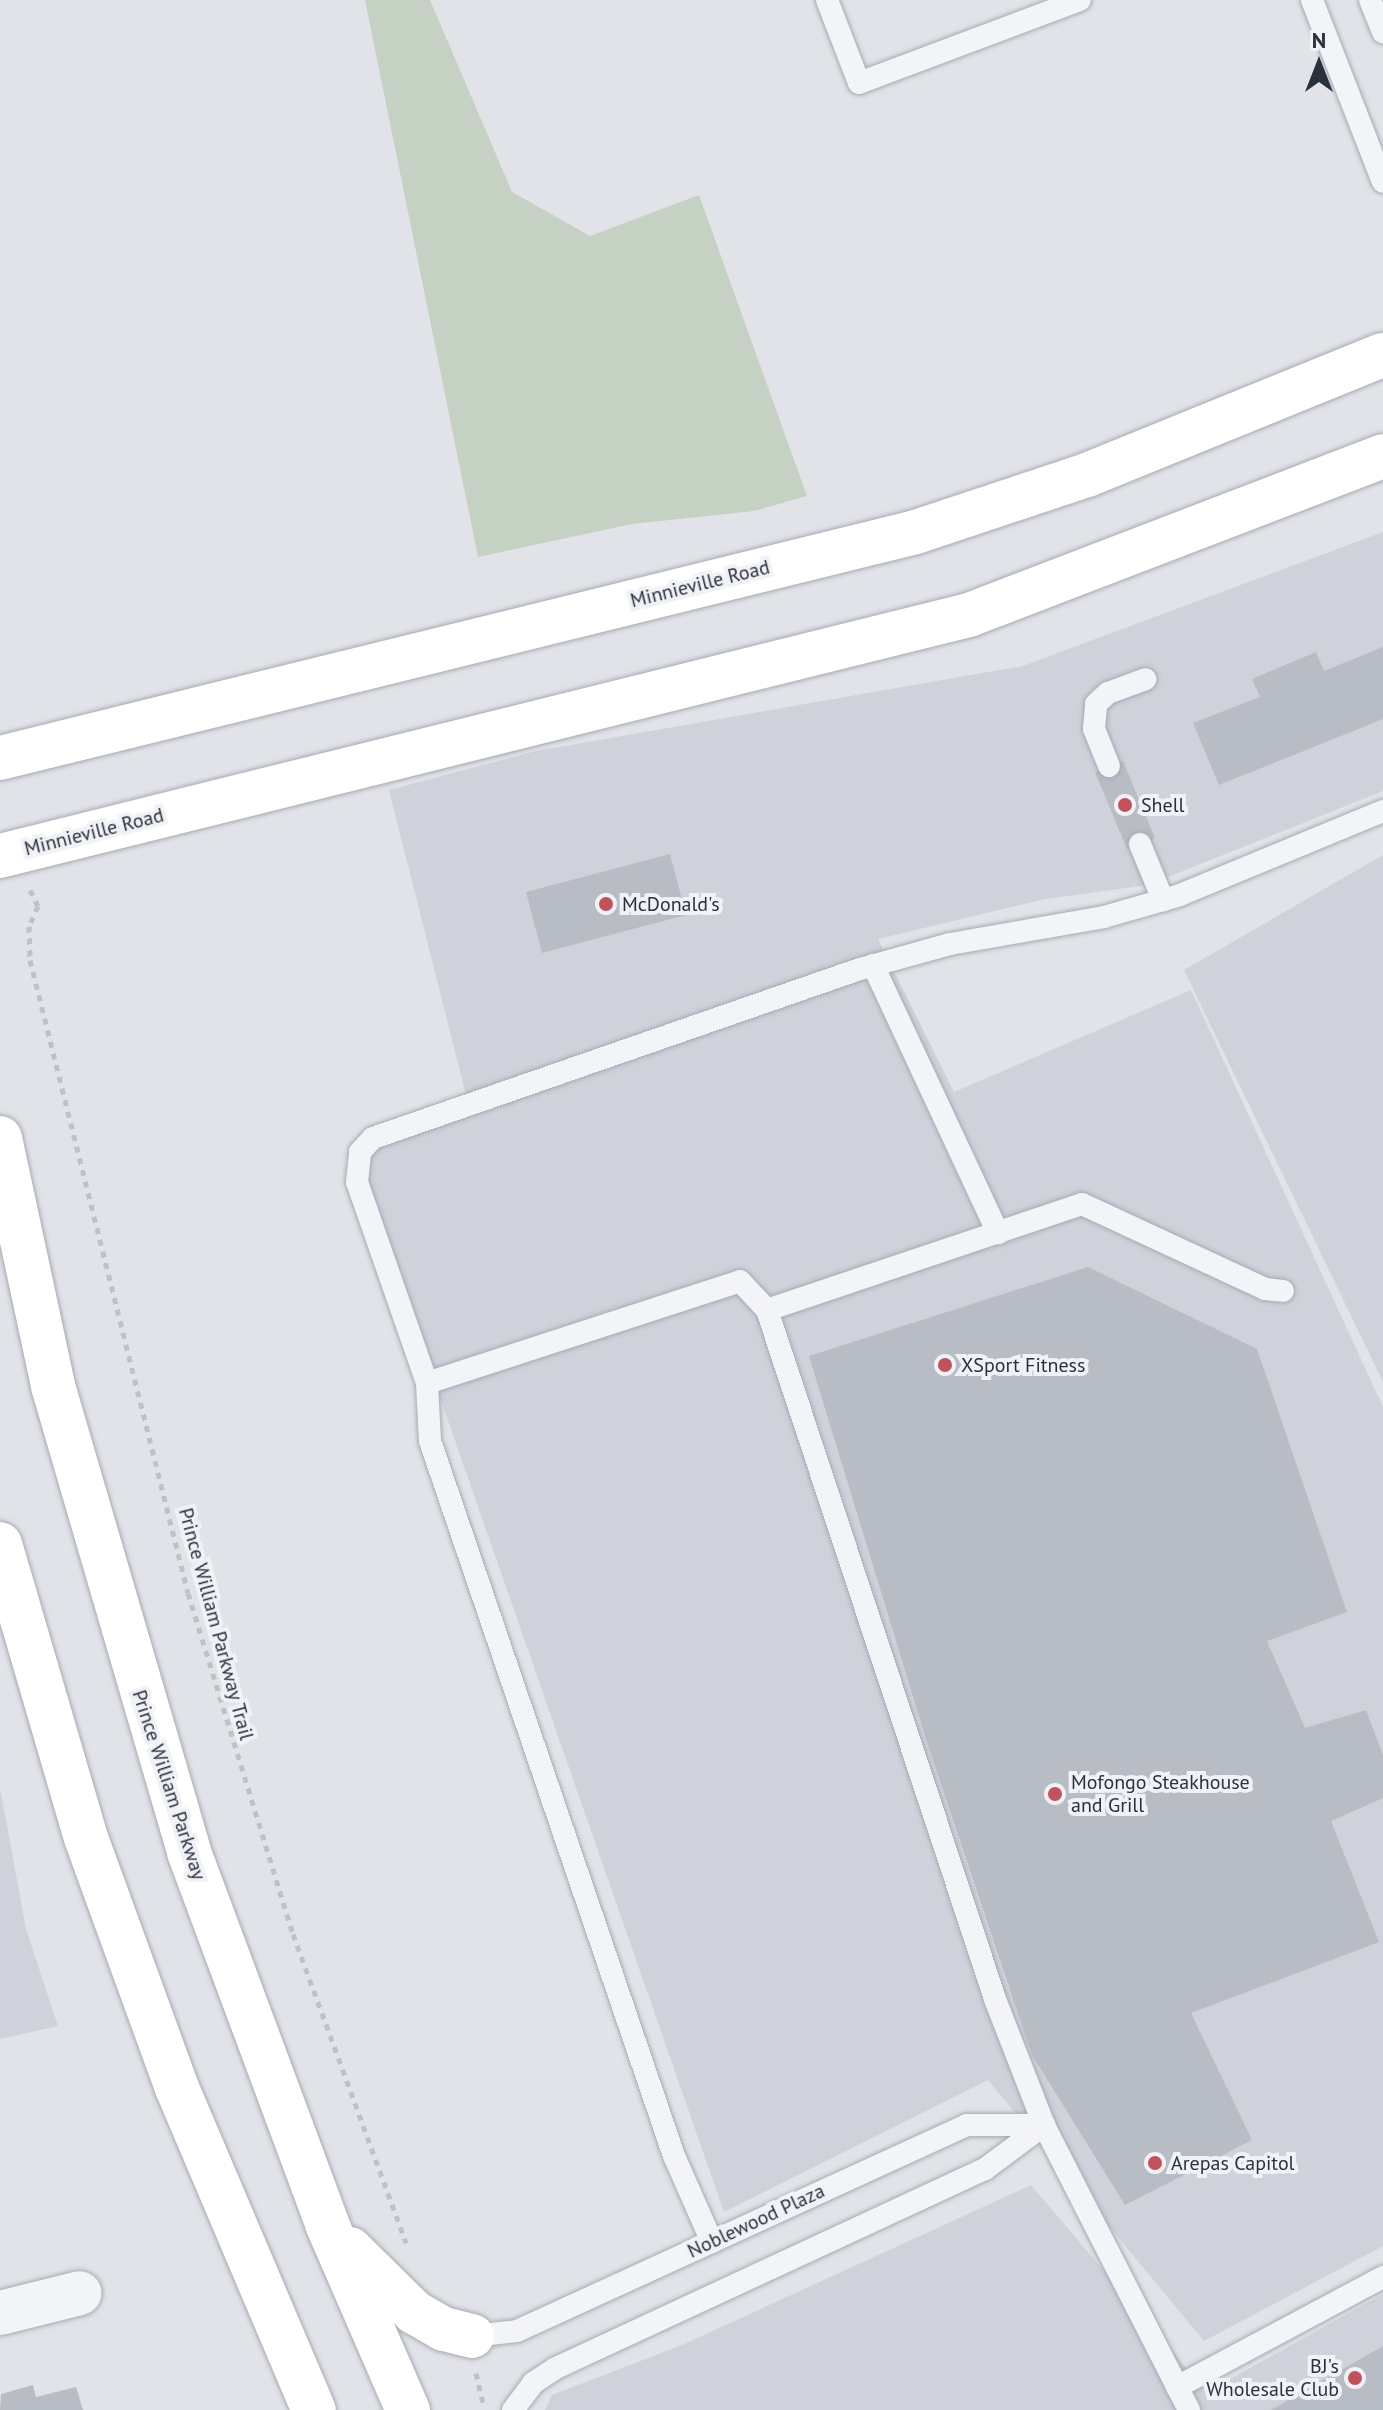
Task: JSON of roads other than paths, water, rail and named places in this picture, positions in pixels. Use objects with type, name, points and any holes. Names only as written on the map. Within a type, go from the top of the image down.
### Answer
[{"type":"main road","name":"Minnieville Road","points":[[0,758],[916,532],[1087,475],[1383,355]]},
{"type":"main road","name":"Minnieville Road","points":[[0,856],[969,615],[1383,456]]},
{"type":"main road","name":"Prince William Parkway","points":[[0,1138],[53,1386],[110,1597],[193,1864],[327,2224],[408,2410]]},
{"type":"main road","points":[[0,1544],[91,1853],[177,2088],[314,2410]]},
{"type":"main road","points":[[327,2224],[414,2312],[473,2349]]},
{"type":"street","points":[[0,2313],[80,2293]]},
{"type":"lane","points":[[827,0],[859,83],[1080,0]]},
{"type":"lane","points":[[1312,0],[1383,182]]},
{"type":"lane","points":[[1370,0],[1383,32]]},
{"type":"lane","points":[[1109,766],[1094,729],[1096,704],[1108,693],[1146,679]]},
{"type":"lane","points":[[712,2242],[674,2156],[430,1441],[427,1383],[357,1182],[360,1152],[373,1138],[873,965],[1163,900],[1383,811]]},
{"type":"lane","points":[[1140,844],[1163,900]]},
{"type":"lane","points":[[873,965],[998,1233]]},
{"type":"lane","points":[[767,1310],[1082,1204],[1265,1289],[1283,1291]]},
{"type":"lane","points":[[427,1383],[740,1281],[767,1310],[995,1999],[1044,2125],[1189,2410]]},
{"type":"lane","name":"Noblewood Plaza","points":[[473,2349],[967,2125],[1044,2125]]},
{"type":"lane","points":[[513,2410],[533,2383],[556,2368],[985,2169],[1044,2125]]},
{"type":"lane","points":[[1177,2387],[1383,2277]]},
{"type":"place","name":"Shell","points":[[1125,805]]},
{"type":"place","name":"McDonald's","points":[[606,904]]},
{"type":"place","name":"XSport Fitness","points":[[945,1365]]},
{"type":"place","name":"Mofongo Steakhouse and Grill","points":[[1055,1794]]},
{"type":"place","name":"Arepas Capitol","points":[[1155,2163]]},
{"type":"place","name":"BJ's Wholesale Club","points":[[1355,2378]]}]
